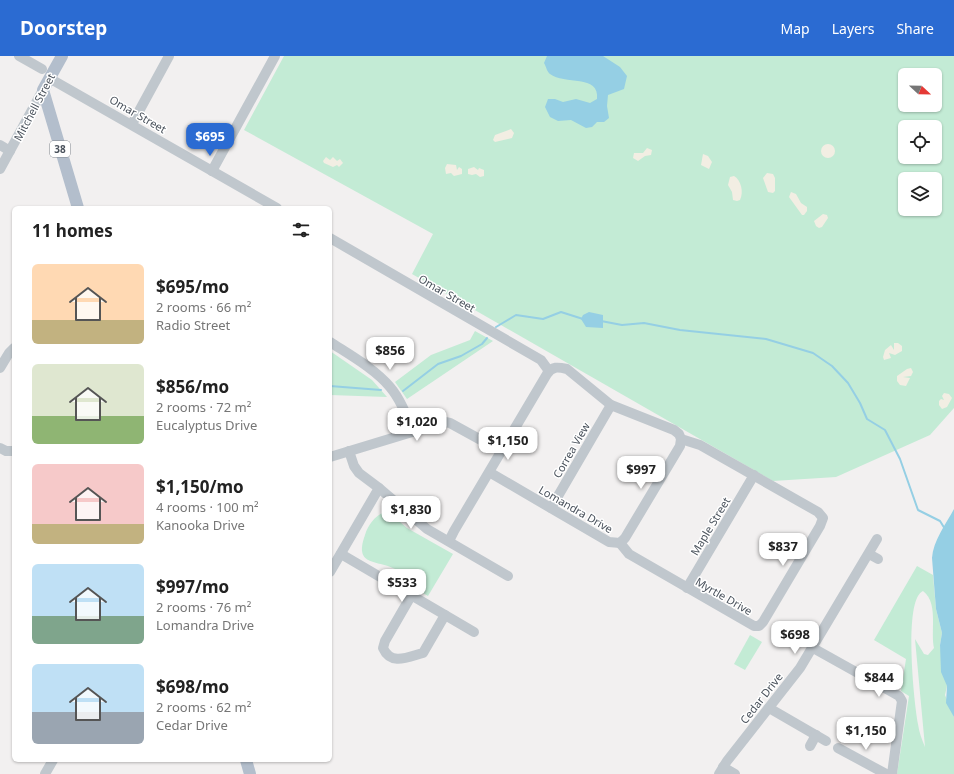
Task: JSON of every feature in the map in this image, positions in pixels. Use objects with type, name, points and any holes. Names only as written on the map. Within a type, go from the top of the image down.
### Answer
[{"type":"main road","name":"Mitchell Street","points":[[43,90],[45,73],[60,59]]},
{"type":"main road","name":"38","points":[[43,90],[77,206]]},
{"type":"main road","points":[[247,762],[250,774]]},
{"type":"street","name":"Omar Street","points":[[19,56],[45,73],[273,206]]},
{"type":"street","points":[[132,124],[169,56]]},
{"type":"street","points":[[212,171],[275,56]]},
{"type":"street","name":"Mitchell Street","points":[[0,169],[43,90]]},
{"type":"street","points":[[28,118],[33,113],[40,112],[52,123]]},
{"type":"street","points":[[0,145],[10,151]]},
{"type":"street","name":"Omar Street","points":[[332,239],[541,360],[549,371]]},
{"type":"street","points":[[332,343],[379,376],[390,387],[401,404],[413,432]]},
{"type":"street","points":[[0,368],[8,353],[12,350]]},
{"type":"street","points":[[449,541],[549,371],[556,367],[566,369],[612,404],[674,430],[680,434],[681,439]]},
{"type":"street","name":"Correa View","points":[[551,508],[612,404]]},
{"type":"street","points":[[332,456],[445,422],[450,423],[501,451]]},
{"type":"street","name":"Myrtle Drive","points":[[620,543],[629,554],[749,624],[759,626],[763,622],[820,526],[822,518],[818,512],[700,445],[681,439]]},
{"type":"street","name":"Lomandra Drive","points":[[489,472],[609,542],[620,543],[625,538],[680,446],[681,439]]},
{"type":"street","points":[[0,448],[6,451],[12,451]]},
{"type":"street","points":[[349,451],[354,466],[359,473],[379,488],[426,529],[508,576]]},
{"type":"street","name":"Maple Street","points":[[687,588],[754,475]]},
{"type":"street","points":[[332,569],[379,488]]},
{"type":"street","name":"Cedar Drive","points":[[721,770],[800,668],[873,556],[877,539]]},
{"type":"street","points":[[341,554],[474,632]]},
{"type":"street","points":[[411,596],[385,642],[383,648],[390,658],[397,660],[423,653],[444,615]]},
{"type":"street","points":[[813,648],[899,696],[902,701],[892,774]]},
{"type":"street","points":[[769,708],[826,741]]},
{"type":"street","points":[[810,746],[816,736]]},
{"type":"street","points":[[838,748],[886,774]]},
{"type":"street","points":[[45,774],[52,762]]},
{"type":"street","points":[[721,770],[735,774]]},
{"type":"green space","points":[[284,56],[954,56],[954,408],[930,435],[836,477],[773,481],[412,274],[433,234],[244,130]]},
{"type":"green space","points":[[475,331],[493,341],[407,399],[395,382],[431,355],[470,340]]},
{"type":"green space","points":[[332,352],[372,380],[387,397],[332,395]]},
{"type":"green space","points":[[384,512],[393,516],[407,528],[453,554],[428,596],[409,585],[397,570],[370,561],[365,558],[362,553],[362,546],[368,528],[374,519]]},
{"type":"green space","points":[[917,566],[933,575],[936,609],[942,633],[940,645],[947,686],[945,695],[954,717],[954,774],[897,774],[909,696],[901,691],[906,659],[874,640]],"holes":[[[923,591],[928,596],[931,603],[933,618],[934,648],[928,655],[924,654],[915,639],[925,747],[919,730],[916,713],[912,631],[913,612],[917,598]]]},
{"type":"green space","points":[[750,635],[762,642],[745,670],[734,664]]},
{"type":"sand","points":[[511,129],[514,133],[512,138],[495,142],[493,140],[495,135]]},
{"type":"sand","points":[[828,144],[833,146],[835,151],[833,156],[828,158],[823,156],[821,151],[823,146]]},
{"type":"sand","points":[[647,148],[652,150],[651,155],[645,156],[638,161],[633,158],[634,153],[643,153]]},
{"type":"sand","points":[[703,154],[708,156],[712,162],[709,169],[701,165]]},
{"type":"sand","points":[[326,157],[330,160],[333,157],[337,161],[340,159],[343,163],[339,167],[337,165],[333,167],[324,163],[323,161]]},
{"type":"sand","points":[[447,164],[456,165],[457,170],[459,167],[462,169],[462,174],[454,176],[451,173],[446,174],[445,168]]},
{"type":"sand","points":[[474,167],[478,170],[479,168],[484,170],[484,176],[480,177],[476,174],[468,174],[468,169]]},
{"type":"sand","points":[[767,173],[773,174],[775,178],[775,191],[773,193],[768,192],[763,178]]},
{"type":"sand","points":[[734,176],[740,183],[742,190],[740,200],[737,201],[733,200],[732,192],[728,185],[730,177]]},
{"type":"sand","points":[[791,192],[796,194],[801,203],[807,207],[807,211],[804,215],[802,215],[789,197]]},
{"type":"sand","points":[[823,214],[827,215],[828,218],[822,227],[819,228],[816,226],[814,221]]},
{"type":"sand","points":[[894,343],[898,343],[902,346],[902,351],[895,355],[889,353],[891,358],[884,360],[883,357],[885,350],[891,345],[894,350]]},
{"type":"sand","points":[[911,368],[913,372],[911,376],[903,377],[910,378],[906,386],[900,385],[897,381],[897,376]]},
{"type":"sand","points":[[944,393],[949,394],[952,398],[947,407],[942,409],[939,405],[939,401],[941,399],[944,400],[942,396]]},
{"type":"water","points":[[547,56],[603,56],[620,67],[627,76],[624,89],[608,95],[607,106],[609,118],[604,122],[597,122],[592,127],[586,128],[571,120],[558,121],[550,117],[545,107],[548,99],[555,99],[563,102],[576,99],[590,103],[597,99],[596,91],[593,86],[580,81],[564,79],[550,74],[544,63]]},
{"type":"water","points":[[589,312],[603,315],[603,328],[586,327],[581,319],[583,315]]},
{"type":"water","points":[[954,509],[954,717],[946,703],[947,686],[941,672],[940,645],[942,633],[936,609],[932,558],[937,539]]},
{"type":"waterway","points":[[496,327],[516,315],[543,319],[561,312],[583,319]]},
{"type":"waterway","points":[[601,321],[622,325],[644,323],[680,330],[766,339],[813,353],[832,366],[848,383],[860,403],[867,419],[885,430],[900,459],[918,510],[940,521],[945,529]]},
{"type":"waterway","points":[[403,391],[438,364],[461,356],[482,344],[487,338]]},
{"type":"waterway","points":[[332,386],[381,390]]}]
